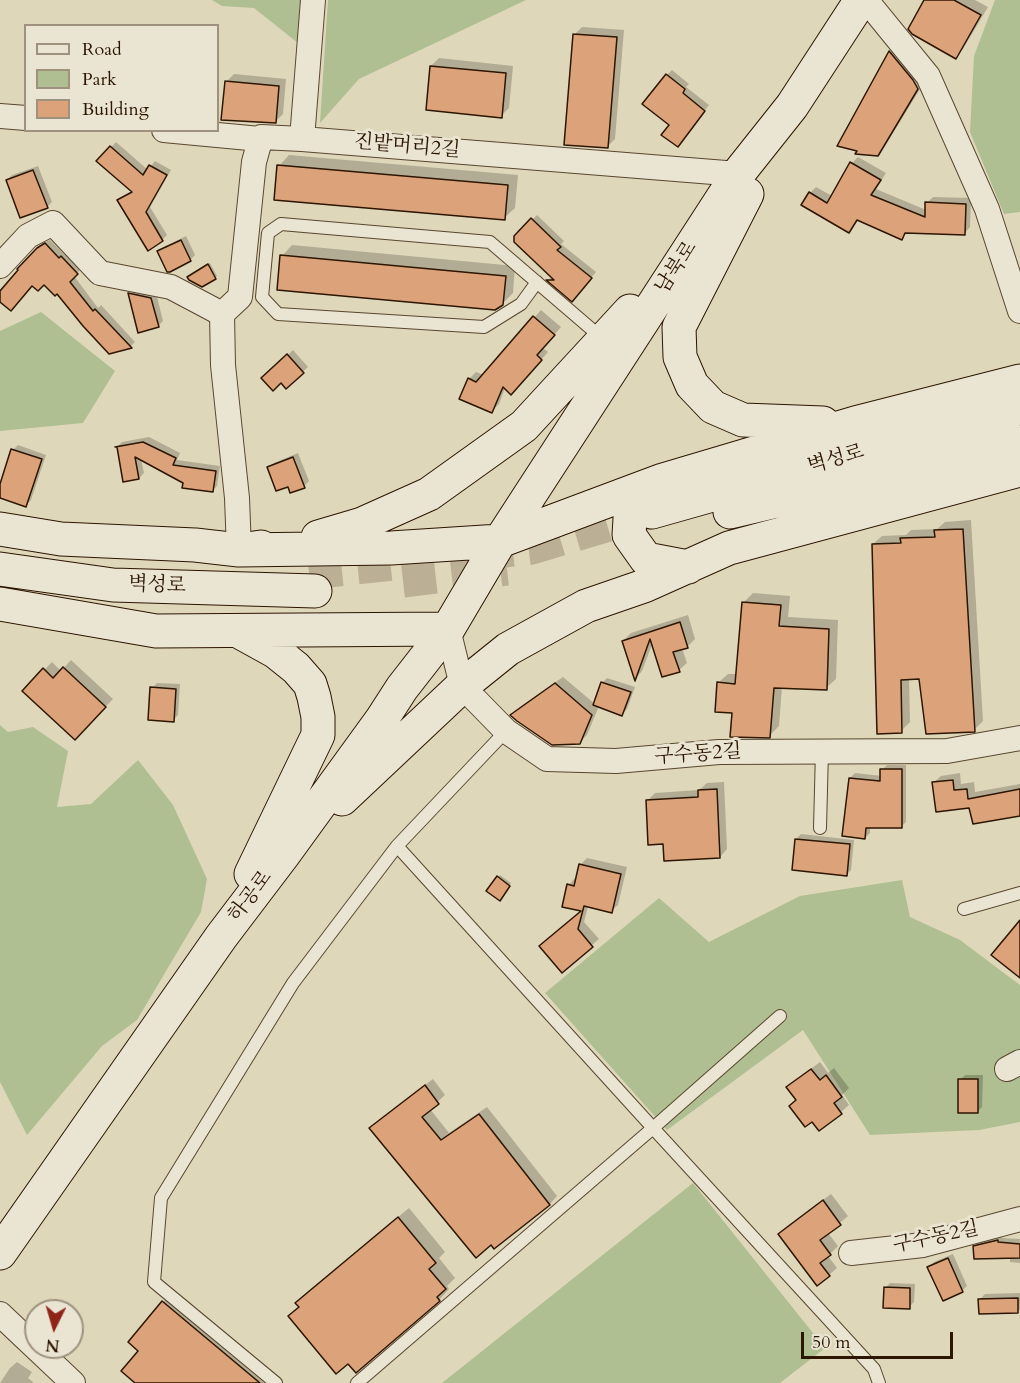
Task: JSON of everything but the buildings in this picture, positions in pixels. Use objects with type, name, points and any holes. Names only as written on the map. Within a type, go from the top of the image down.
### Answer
[{"type":"main road","name":"남북로","points":[[500,541],[738,174],[792,106],[861,0]]},
{"type":"main road","points":[[792,106],[679,327],[680,357],[692,385],[713,407],[743,420],[855,423]]},
{"type":"main road","points":[[239,550],[306,540],[351,528],[429,494],[524,426],[691,246]]},
{"type":"main road","points":[[651,509],[663,480],[855,423],[1020,381]]},
{"type":"main road","name":"벽성로","points":[[651,509],[1020,408]]},
{"type":"main road","name":"벽성로","points":[[651,509],[918,468],[1020,442]]},
{"type":"main road","points":[[284,854],[462,686],[508,649],[586,606],[644,586],[729,548],[1020,470]]},
{"type":"main road","points":[[651,509],[631,502],[629,535],[646,559],[688,567]]},
{"type":"main road","points":[[0,529],[61,539],[195,544],[239,550],[311,571],[391,548],[500,541],[651,509]]},
{"type":"main road","name":"하공로","points":[[0,1253],[221,937],[284,854],[402,688],[448,629],[500,541]]},
{"type":"main road","name":"벽성로","points":[[0,551],[22,556],[201,573],[311,571]]},
{"type":"main road","points":[[311,571],[327,562],[336,589],[332,611],[322,629]]},
{"type":"main road","name":"벽성로","points":[[0,569],[113,585],[311,571]]},
{"type":"main road","points":[[0,604],[156,631],[448,629]]},
{"type":"main road","points":[[221,937],[318,735],[318,717],[310,684],[296,668],[276,652],[236,630]]},
{"type":"street","points":[[302,138],[313,0]]},
{"type":"street","points":[[866,0],[928,76],[987,208],[1020,311]]},
{"type":"street","points":[[0,116],[24,118]]},
{"type":"street","name":"진밭머리2길","points":[[185,132],[260,139],[261,137],[302,138],[738,174]]},
{"type":"street","points":[[239,550],[237,498],[223,365],[222,314],[240,297],[254,162],[260,139]]},
{"type":"street","points":[[0,266],[28,236],[53,224],[100,273],[171,287],[222,314]]},
{"type":"street","points":[[448,629],[462,686]]},
{"type":"street","name":"구수동2길","points":[[462,686],[506,731],[547,759],[616,761],[719,752],[947,751],[1020,738]]},
{"type":"street","name":"구수동2길","points":[[851,1253],[924,1245],[1020,1219]]},
{"type":"street","points":[[0,1314],[73,1383]]},
{"type":"lane","points":[[537,282],[521,304],[484,327],[278,314],[262,297],[268,233],[281,224],[490,242],[537,282],[604,340]]},
{"type":"lane","points":[[276,1383],[154,1282],[161,1198],[293,983],[397,846],[506,731]]},
{"type":"lane","points":[[820,828],[822,751]]},
{"type":"lane","points":[[397,846],[874,1369],[879,1383]]},
{"type":"lane","points":[[964,909],[1020,893]]},
{"type":"lane","points":[[357,1383],[780,1016]]},
{"type":"green space","points":[[212,0],[300,0],[298,43],[254,8],[222,6]]},
{"type":"green space","points":[[328,0],[526,0],[359,79],[320,123]]},
{"type":"green space","points":[[995,0],[1020,0],[1020,212],[1004,214],[970,132],[974,56]]},
{"type":"green space","points":[[41,312],[115,371],[83,423],[0,431],[0,331]]},
{"type":"green space","points":[[0,725],[8,732],[33,727],[68,751],[57,807],[91,804],[138,760],[173,805],[207,879],[201,912],[137,1020],[102,1046],[27,1135],[0,1082]]},
{"type":"green space","points":[[902,880],[910,917],[960,940],[1020,985],[1020,1122],[979,1130],[870,1135],[803,1030],[667,1130],[545,993],[659,898],[709,942],[800,896]]},
{"type":"green space","points":[[693,1183],[825,1348],[780,1383],[442,1383]]},
{"type":"tunnel","points":[[480,554],[532,548],[652,512]]},
{"type":"tunnel","points":[[309,573],[432,560]]},
{"type":"tunnel","points":[[403,581],[507,569]]}]
